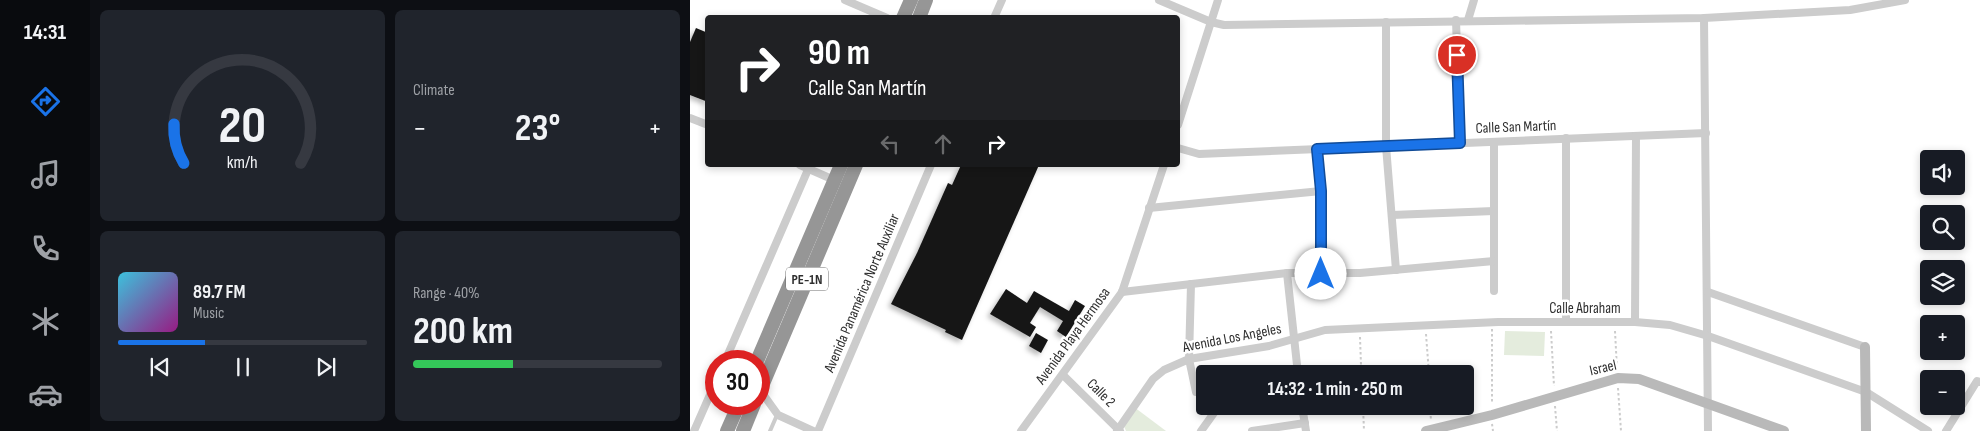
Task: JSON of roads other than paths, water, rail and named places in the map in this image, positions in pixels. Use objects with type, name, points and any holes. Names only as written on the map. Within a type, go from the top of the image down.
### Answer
[{"type":"highway","points":[[904,15],[911,0]]},
{"type":"highway","points":[[920,15],[926,0]]},
{"type":"highway","name":"PE-1N","points":[[762,350],[839,167]]},
{"type":"highway","name":"PE-1N","points":[[770,366],[855,167]]},
{"type":"highway","points":[[727,431],[734,415]]},
{"type":"highway","points":[[742,431],[749,415]]},
{"type":"street","points":[[845,0],[861,3],[870,14]]},
{"type":"street","points":[[995,15],[1002,0]]},
{"type":"street","points":[[1159,0],[1211,22],[1224,25],[1456,20],[1704,18],[1850,10],[1905,0]]},
{"type":"street","points":[[1180,119],[1218,0]]},
{"type":"street","points":[[1468,20],[1474,0]]},
{"type":"street","points":[[1704,18],[1708,431]]},
{"type":"street","points":[[1456,20],[1460,143]]},
{"type":"street","points":[[1386,22],[1386,146],[1396,270]]},
{"type":"street","points":[[690,118],[705,124]]},
{"type":"street","name":"Calle San Martín","points":[[1180,149],[1199,154],[1706,133]]},
{"type":"street","points":[[1635,322],[1636,136]]},
{"type":"street","points":[[1566,138],[1566,322]]},
{"type":"street","points":[[1494,142],[1494,291]]},
{"type":"street","points":[[1317,149],[1321,191],[1321,274]]},
{"type":"street","points":[[730,350],[809,167],[834,180]]},
{"type":"street","name":"Avenida Panamérica Norte Auxiliar","points":[[818,431],[930,167]]},
{"type":"street","name":"Avenida Playa Hermosa","points":[[1021,431],[1122,292],[1163,167]]},
{"type":"street","points":[[1149,208],[1321,191]]},
{"type":"street","points":[[1392,215],[1494,211]]},
{"type":"street","points":[[1122,292],[1287,273],[1321,274],[1396,270],[1494,261]]},
{"type":"street","points":[[1287,273],[1297,365]]},
{"type":"street","points":[[1191,284],[1189,359],[1196,392]]},
{"type":"street","points":[[1708,292],[1865,347],[1866,431]]},
{"type":"street","name":"Calle Abraham","points":[[1295,340],[1325,330],[1426,323],[1635,322],[1670,326],[1708,336],[1866,392],[1928,431]]},
{"type":"street","name":"Avenida Los Angeles","points":[[1118,431],[1152,379],[1164,370],[1189,359],[1295,340]]},
{"type":"street","name":"Calle 2","points":[[1063,375],[1118,431]]},
{"type":"street","name":"Israel","points":[[1429,430],[1492,415],[1618,378],[1629,378],[1638,379],[1784,431]]},
{"type":"street","points":[[1946,431],[1979,381]]},
{"type":"street","points":[[770,405],[778,415],[813,431]]},
{"type":"street","points":[[694,431],[705,406]]},
{"type":"street","points":[[1201,431],[1213,415]]},
{"type":"street","points":[[1252,431],[1305,427]]},
{"type":"lane","points":[[770,431],[778,415]]}]
